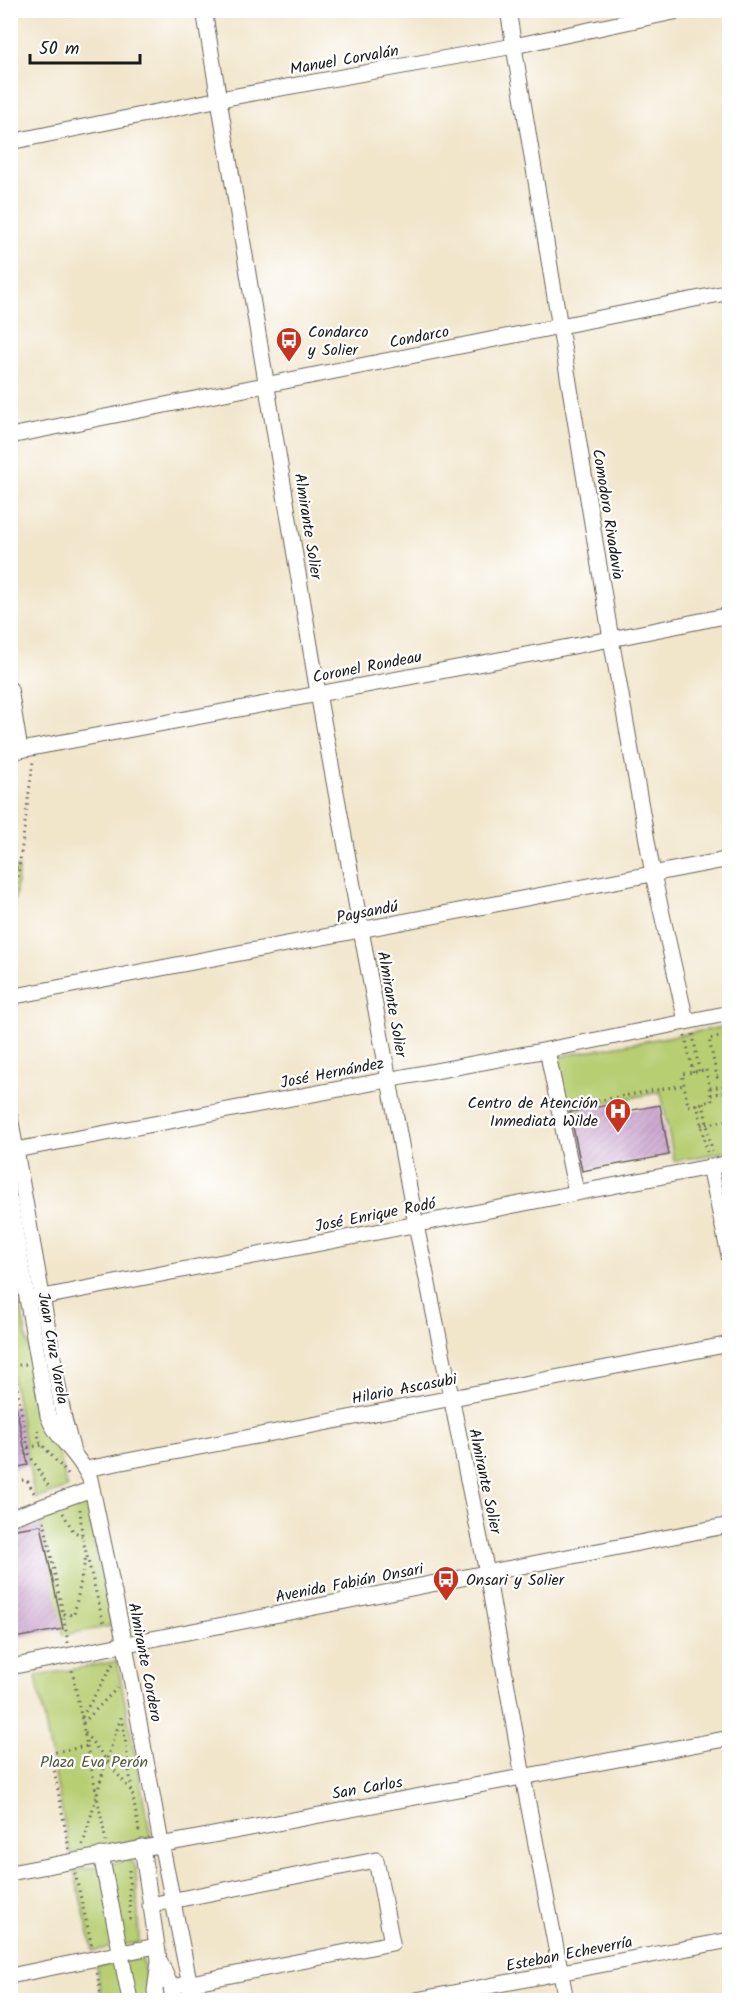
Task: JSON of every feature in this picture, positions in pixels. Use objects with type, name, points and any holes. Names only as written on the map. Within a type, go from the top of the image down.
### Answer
[{"type":"street","name":"Almirante Solier","points":[[204,10],[318,693],[388,1079],[487,1573],[566,2001]]},
{"type":"street","name":"Comodoro Rivadavia","points":[[508,10],[611,639],[653,874],[686,1021]]},
{"type":"street","name":"Manuel Corvalán","points":[[10,142],[220,99],[514,46],[683,10]]},
{"type":"street","name":"Condarco","points":[[10,436],[729,292]]},
{"type":"street","name":"Coronel Rondeau","points":[[21,750],[729,615]]},
{"type":"street","points":[[10,689],[21,750]]},
{"type":"street","name":"Paysandú","points":[[10,997],[729,859]]},
{"type":"street","name":"José Hernández","points":[[13,1150],[547,1050],[729,1013]]},
{"type":"street","points":[[547,1050],[576,1192]]},
{"type":"street","points":[[10,1116],[35,1299]]},
{"type":"street","points":[[718,1165],[729,1260]]},
{"type":"street","name":"José Enrique Rodó","points":[[35,1299],[718,1165]]},
{"type":"street","name":"Juan Cruz Varela","points":[[10,1201],[35,1299],[48,1416],[57,1436],[86,1469],[85,1491]]},
{"type":"street","name":"Hilario Ascasubi","points":[[86,1469],[729,1344]]},
{"type":"street","points":[[10,1518],[85,1491]]},
{"type":"street","name":"Almirante Cordero","points":[[85,1491],[193,2001]]},
{"type":"street","name":"Avenida Fabián Onsari","points":[[11,1666],[729,1525]]},
{"type":"street","name":"San Carlos","points":[[10,1872],[99,1847],[124,1845],[142,1847],[729,1738]]},
{"type":"street","points":[[99,1847],[130,2001]]},
{"type":"street","points":[[142,1847],[150,1905],[158,1953],[172,1994],[190,1983],[392,1943],[376,1860],[150,1905]]},
{"type":"street","name":"Esteban Echeverría","points":[[416,2001],[729,1940]]},
{"type":"street","points":[[10,1976],[120,1952],[158,1953]]},
{"type":"street","points":[[157,2001],[155,1991],[158,1953]]},
{"type":"path","points":[[10,905],[15,899],[33,762],[21,750]]},
{"type":"path","points":[[10,868],[19,867]]},
{"type":"path","points":[[686,1021],[699,1071]]},
{"type":"path","points":[[686,1021],[693,1072]]},
{"type":"path","points":[[729,1035],[709,1039],[717,1077],[729,1074]]},
{"type":"path","points":[[707,1072],[712,1101],[688,1106],[682,1074],[716,1070]]},
{"type":"path","points":[[560,1108],[684,1085]]},
{"type":"path","points":[[710,1088],[729,1085]]},
{"type":"path","points":[[711,1095],[729,1091]]},
{"type":"path","points":[[703,1103],[718,1165]]},
{"type":"path","points":[[697,1104],[701,1125],[718,1165]]},
{"type":"path","points":[[701,1125],[729,1120]]},
{"type":"path","points":[[27,1364],[29,1374]]},
{"type":"path","points":[[13,1366],[29,1454],[44,1478]]},
{"type":"path","points":[[37,1422],[39,1440],[76,1484],[85,1491],[79,1511],[87,1554],[118,1646],[113,1664],[81,1718]]},
{"type":"path","points":[[28,1447],[50,1444]]},
{"type":"path","points":[[10,1481],[27,1480],[40,1507],[63,1614],[69,1656],[97,1796],[99,1847]]},
{"type":"path","points":[[63,1614],[75,1615],[87,1554]]},
{"type":"path","points":[[113,1664],[114,1672]]},
{"type":"path","points":[[116,1680],[119,1697]]},
{"type":"path","points":[[82,1724],[117,1688]]},
{"type":"path","points":[[70,1855],[82,1848],[124,1845],[137,1836],[139,1830],[120,1706]]},
{"type":"path","points":[[82,1848],[106,1761],[122,1715]]},
{"type":"path","points":[[84,1731],[132,1792]]},
{"type":"path","points":[[87,1746],[51,1753],[70,1855],[95,1958],[102,2001]]},
{"type":"path","points":[[124,1845],[129,1868],[130,1926]]},
{"type":"green space","points":[[19,867],[15,899],[11,905],[11,868]]},
{"type":"green space","points":[[729,1026],[729,1151],[674,1161],[661,1092],[567,1110],[556,1057]]},
{"type":"green space","points":[[10,1256],[46,1433],[59,1452],[67,1488],[35,1499],[11,1369]]},
{"type":"green space","points":[[86,1498],[112,1626],[63,1635],[39,1514]]},
{"type":"green space","name":"Plaza Eva Perón","points":[[117,1661],[151,1838],[70,1853],[36,1676]]},
{"type":"green space","points":[[127,1860],[133,1862],[136,1869],[139,1942],[93,1951],[74,1871]]},
{"type":"green space","points":[[142,1958],[150,2000],[102,2000],[96,1966]]},
{"type":"building","name":"Centro de Atención Inmediata Wilde","points":[[625,1102],[627,1111],[660,1105],[669,1155],[582,1171],[570,1112]]},
{"type":"building","points":[[10,1406],[16,1406],[28,1465],[10,1469]]},
{"type":"building","points":[[41,1525],[63,1629],[15,1638],[10,1616],[10,1611],[15,1610],[10,1588],[10,1530]]},
{"type":"place","name":"Condarco y Solier","points":[[289,363]]},
{"type":"place","name":"Centro de Atención Inmediata Wilde","points":[[618,1134]]},
{"type":"place","name":"Onsari y Solier","points":[[446,1602]]}]
